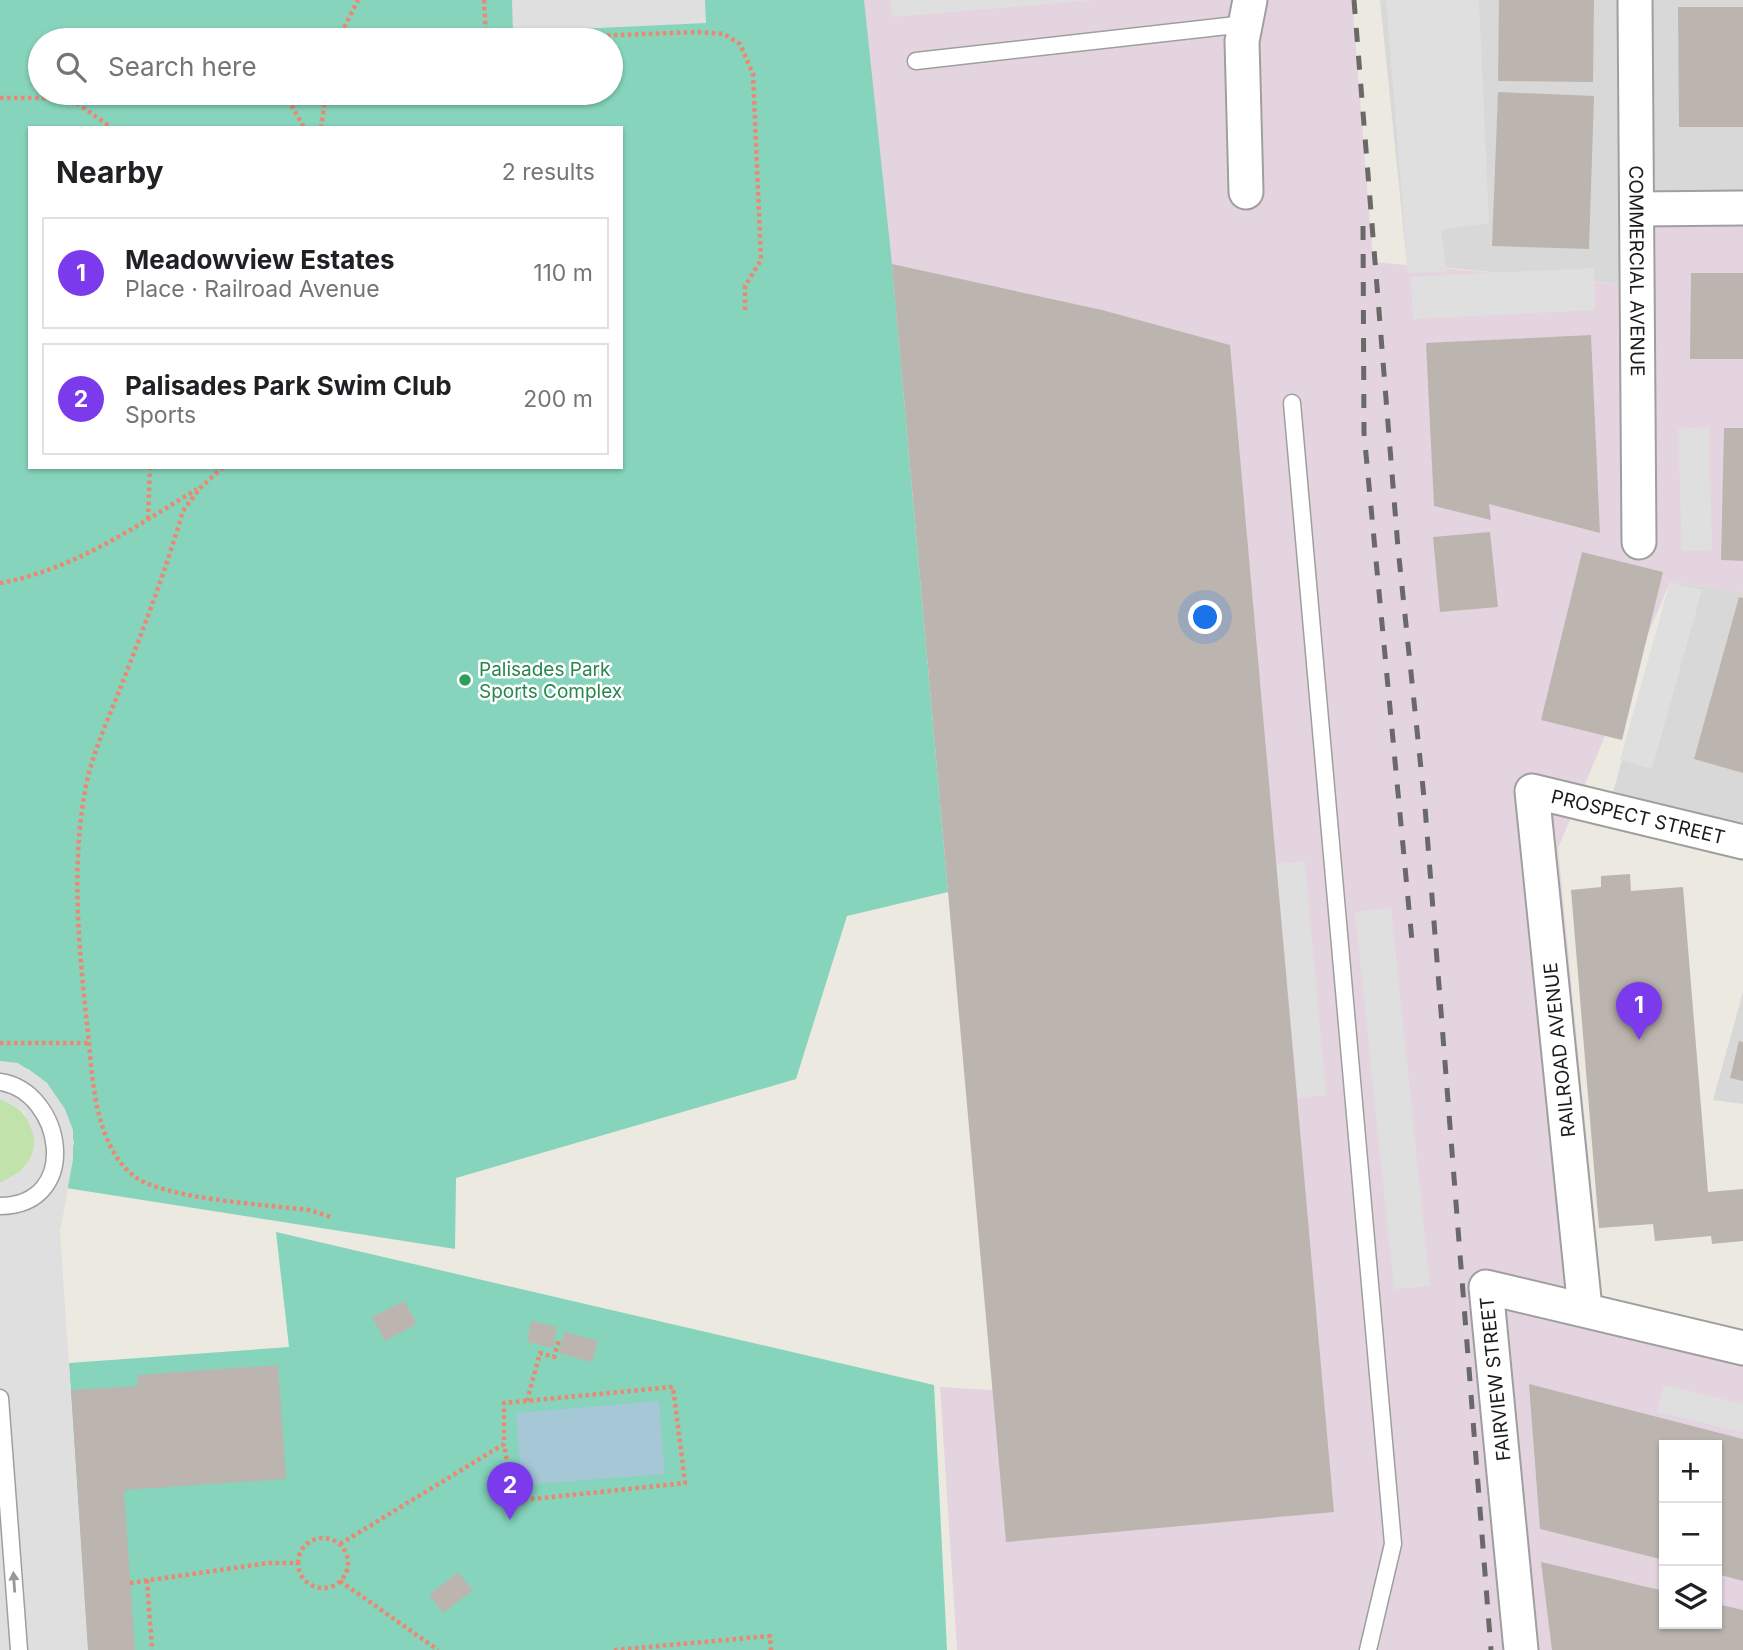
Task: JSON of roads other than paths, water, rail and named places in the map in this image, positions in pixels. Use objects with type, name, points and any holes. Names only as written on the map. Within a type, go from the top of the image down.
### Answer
[{"type":"street","name":"COMMERCIAL AVENUE","points":[[1636,0],[1639,542]]},
{"type":"street","points":[[1246,192],[1242,41],[1247,12]]},
{"type":"street","points":[[1637,209],[1743,208]]},
{"type":"street","name":"PROSPECT STREET","points":[[1532,791],[1743,842]]},
{"type":"street","name":"RAILROAD AVENUE","points":[[1532,791],[1586,1310]]},
{"type":"street","name":"FAIRVIEW STREET","points":[[1521,1650],[1486,1287],[1743,1348]]},
{"type":"lane","points":[[916,61],[1247,12]]},
{"type":"lane","points":[[1292,403],[1393,1544],[1368,1650]]},
{"type":"lane","points":[[0,1082],[15,1084],[37,1101],[53,1135],[54,1172],[41,1194],[19,1206],[0,1206]]},
{"type":"lane","points":[[0,1398],[19,1650]]},
{"type":"water","points":[[659,1401],[665,1474],[522,1485],[516,1413]]},
{"type":"railway","points":[[1354,0],[1398,548],[1425,807],[1491,1650]]},
{"type":"railway","points":[[1363,226],[1364,433],[1412,941]]},
{"type":"place","name":"Palisades Park Sports Complex","points":[[465,680]]},
{"type":"place","name":"Meadowview Estates","points":[[1639,1040]]},
{"type":"place","name":"Palisades Park Swim Club","points":[[510,1520]]}]
